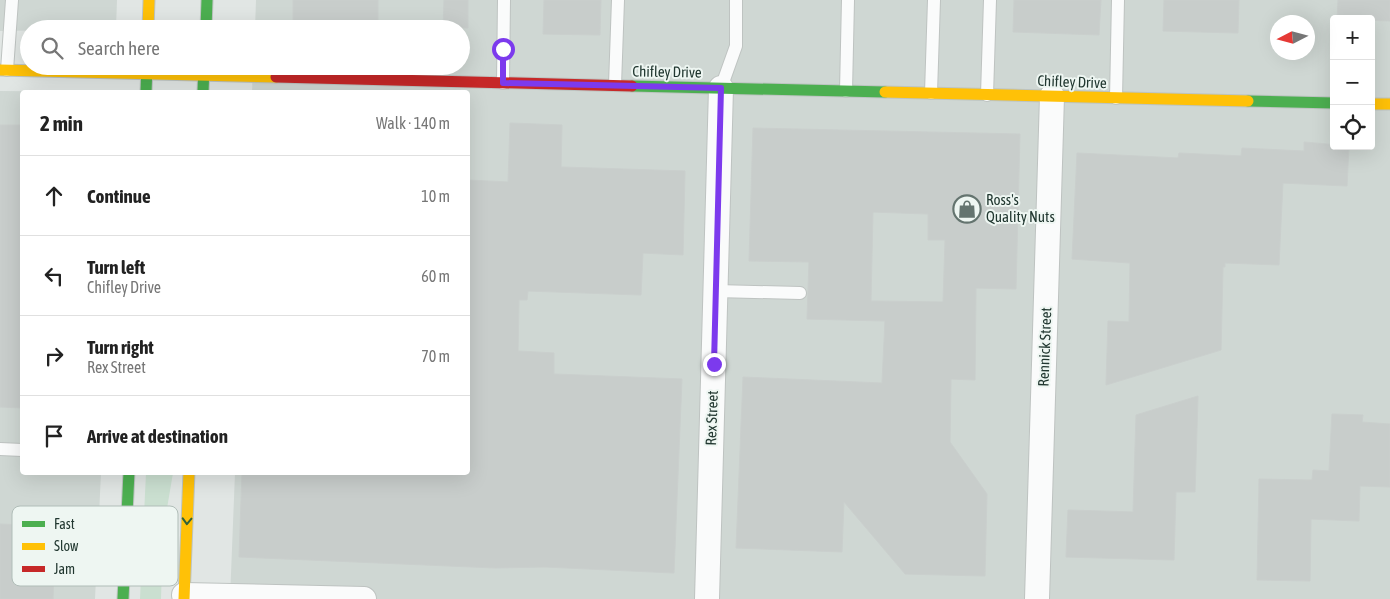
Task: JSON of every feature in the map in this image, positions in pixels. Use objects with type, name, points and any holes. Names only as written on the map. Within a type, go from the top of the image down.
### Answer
[{"type":"main road","points":[[148,20],[149,0]]},
{"type":"main road","points":[[206,20],[207,0]]},
{"type":"main road","name":"Chifley Drive","points":[[4,70],[20,70]]},
{"type":"main road","points":[[146,90],[147,75]]},
{"type":"main road","points":[[203,90],[204,75]]},
{"type":"main road","name":"Chifley Drive","points":[[304,75],[503,83],[1330,103]]},
{"type":"main road","points":[[1375,104],[1390,104]]},
{"type":"main road","points":[[127,506],[129,475]]},
{"type":"main road","points":[[184,597],[189,475]]},
{"type":"main road","points":[[123,599],[124,586]]},
{"type":"street","name":"Rex Street","points":[[707,599],[721,88]]},
{"type":"street","name":"Rennick Street","points":[[1037,599],[1052,96]]},
{"type":"street","points":[[184,597],[364,599]]},
{"type":"lane","points":[[4,70],[12,0]]},
{"type":"lane","points":[[503,83],[504,0]]},
{"type":"lane","points":[[615,86],[618,0]]},
{"type":"lane","points":[[721,88],[736,46],[736,0]]},
{"type":"lane","points":[[846,91],[848,0]]},
{"type":"lane","points":[[932,93],[934,0]]},
{"type":"lane","points":[[987,95],[990,0]]},
{"type":"lane","points":[[1116,98],[1118,0]]},
{"type":"lane","points":[[716,291],[800,293]]},
{"type":"lane","points":[[0,449],[20,450]]},
{"type":"shaded area","points":[[0,0],[117,0],[116,20],[20,20],[20,31],[0,31]]},
{"type":"shaded area","points":[[256,0],[1390,0],[1390,599],[230,599],[235,475],[470,475],[470,90],[252,90],[253,75],[470,75],[470,20],[255,20]]},
{"type":"shaded area","points":[[0,91],[20,91],[20,475],[101,475],[99,506],[12,506],[12,586],[96,586],[95,599],[0,599]]},
{"type":"green space","points":[[146,475],[173,475],[167,506],[144,506]]},
{"type":"green space","points":[[141,586],[161,586],[161,599],[140,599]]},
{"type":"building","points":[[293,0],[378,0],[378,20],[293,20]]},
{"type":"building","points":[[444,0],[468,0],[468,20],[443,20]]},
{"type":"building","points":[[544,0],[601,0],[600,35],[543,34]]},
{"type":"building","points":[[1014,0],[1101,0],[1099,35],[1013,32]]},
{"type":"building","points":[[1164,0],[1239,0],[1238,33],[1163,31]]},
{"type":"building","points":[[1338,0],[1390,0],[1390,21],[1375,20],[1375,15],[1337,15]]},
{"type":"building","points":[[510,123],[562,125],[561,167],[685,171],[683,255],[643,253],[641,295],[528,291],[527,300],[519,300],[518,351],[554,353],[554,374],[682,379],[674,573],[546,567],[495,568],[239,557],[242,475],[470,475],[470,180],[508,182]]},
{"type":"building","points":[[0,125],[20,125],[20,408],[0,407]]},
{"type":"building","points":[[753,128],[1020,134],[1016,289],[976,288],[975,380],[951,379],[950,442],[987,494],[985,576],[905,574],[844,502],[842,552],[736,548],[743,377],[882,383],[885,321],[807,319],[809,262],[749,261]],"holes":[[[873,212],[928,214],[928,240],[945,240],[943,302],[871,301]]]},
{"type":"building","points":[[1304,142],[1330,144],[1330,150],[1349,150],[1347,186],[1283,183],[1279,265],[1225,263],[1225,267],[1223,267],[1221,350],[1106,385],[1108,321],[1129,322],[1130,263],[1072,259],[1077,153],[1178,158],[1179,153],[1241,156],[1242,148],[1304,151]]},
{"type":"building","points":[[1198,396],[1195,492],[1176,492],[1174,560],[1066,557],[1068,510],[1133,512],[1136,415]]},
{"type":"building","points":[[1332,414],[1363,415],[1362,422],[1390,424],[1390,487],[1360,486],[1359,521],[1311,519],[1310,581],[1257,580],[1259,479],[1312,480],[1313,470],[1329,471]]},
{"type":"building","points":[[0,524],[12,524],[12,586],[54,586],[53,599],[0,599]]},
{"type":"traffic: fast","points":[[206,20],[207,0]]},
{"type":"traffic: fast","points":[[146,90],[147,75]]},
{"type":"traffic: fast","points":[[203,90],[204,75]]},
{"type":"traffic: fast","points":[[632,86],[885,92]]},
{"type":"traffic: fast","points":[[1248,101],[1330,103]]},
{"type":"traffic: fast","points":[[127,506],[129,475]]},
{"type":"traffic: fast","points":[[123,599],[124,586]]},
{"type":"traffic: slow","points":[[148,20],[149,0]]},
{"type":"traffic: slow","points":[[0,70],[20,71]]},
{"type":"traffic: slow","points":[[197,75],[276,77]]},
{"type":"traffic: slow","points":[[885,92],[1248,101]]},
{"type":"traffic: slow","points":[[1375,104],[1390,104]]},
{"type":"traffic: slow","points":[[184,599],[189,475]]},
{"type":"traffic: jam","points":[[276,77],[632,86]]},
{"type":"place","name":"Ross's Quality Nuts","points":[[967,209]]},
{"type":"route","points":[[503,49],[503,83],[721,88],[714,364]]}]
